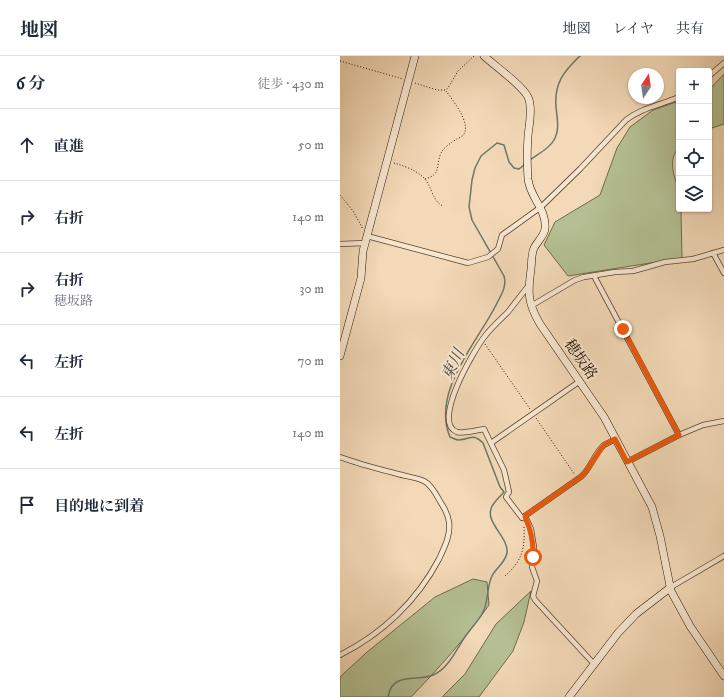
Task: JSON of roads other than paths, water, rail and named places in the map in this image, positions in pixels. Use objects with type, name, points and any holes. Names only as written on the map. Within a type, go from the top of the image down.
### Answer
[{"type":"main road","points":[[340,356],[360,278],[363,251],[415,56]]},
{"type":"main road","name":"穂坂路","points":[[484,56],[523,90],[529,98],[530,109],[527,161],[528,180],[531,192],[541,207],[545,222],[544,232],[534,248],[532,256],[529,285],[529,297],[532,311],[604,417],[652,507],[671,587],[690,626],[724,676]]},
{"type":"main road","points":[[568,697],[618,633],[636,614],[671,587]]},
{"type":"street","points":[[712,73],[724,63]]},
{"type":"street","points":[[340,244],[367,238],[468,263],[488,257],[498,249],[502,235],[541,207],[632,115],[676,98]]},
{"type":"street","points":[[531,306],[575,280],[615,272],[634,271],[665,262],[693,259],[724,250]]},
{"type":"street","points":[[713,253],[724,273]]},
{"type":"street","points":[[594,276],[679,435]]},
{"type":"street","points":[[529,285],[484,337],[466,366],[452,397],[449,424],[453,430],[459,433],[484,429],[504,470],[509,492],[506,497],[531,529],[534,547],[532,567],[536,580],[533,596],[594,664]]},
{"type":"street","points":[[491,444],[580,381]]},
{"type":"street","points":[[627,462],[679,435],[703,425],[724,421]]},
{"type":"street","points":[[523,517],[582,476],[605,444],[615,439]]},
{"type":"street","points":[[340,457],[425,481],[445,509],[450,530],[442,553],[434,569],[419,592],[380,630],[340,655]]},
{"type":"street","points":[[671,587],[724,556]]},
{"type":"waterway","name":"東川","points":[[530,160],[549,146],[556,136],[558,124],[556,107],[558,84],[565,72],[580,56]]},
{"type":"waterway","name":"東川","points":[[388,697],[390,689],[400,680],[427,677],[444,668],[482,614],[486,605],[492,576],[506,557],[507,547],[494,525],[490,514],[496,500],[504,492],[500,487],[483,443],[474,437],[459,440],[450,437],[446,420],[446,403],[451,385],[459,368],[488,320],[505,284],[504,276],[472,220],[469,207],[475,168],[481,156],[497,143],[504,145],[509,162],[514,168],[519,169],[524,165]]}]
